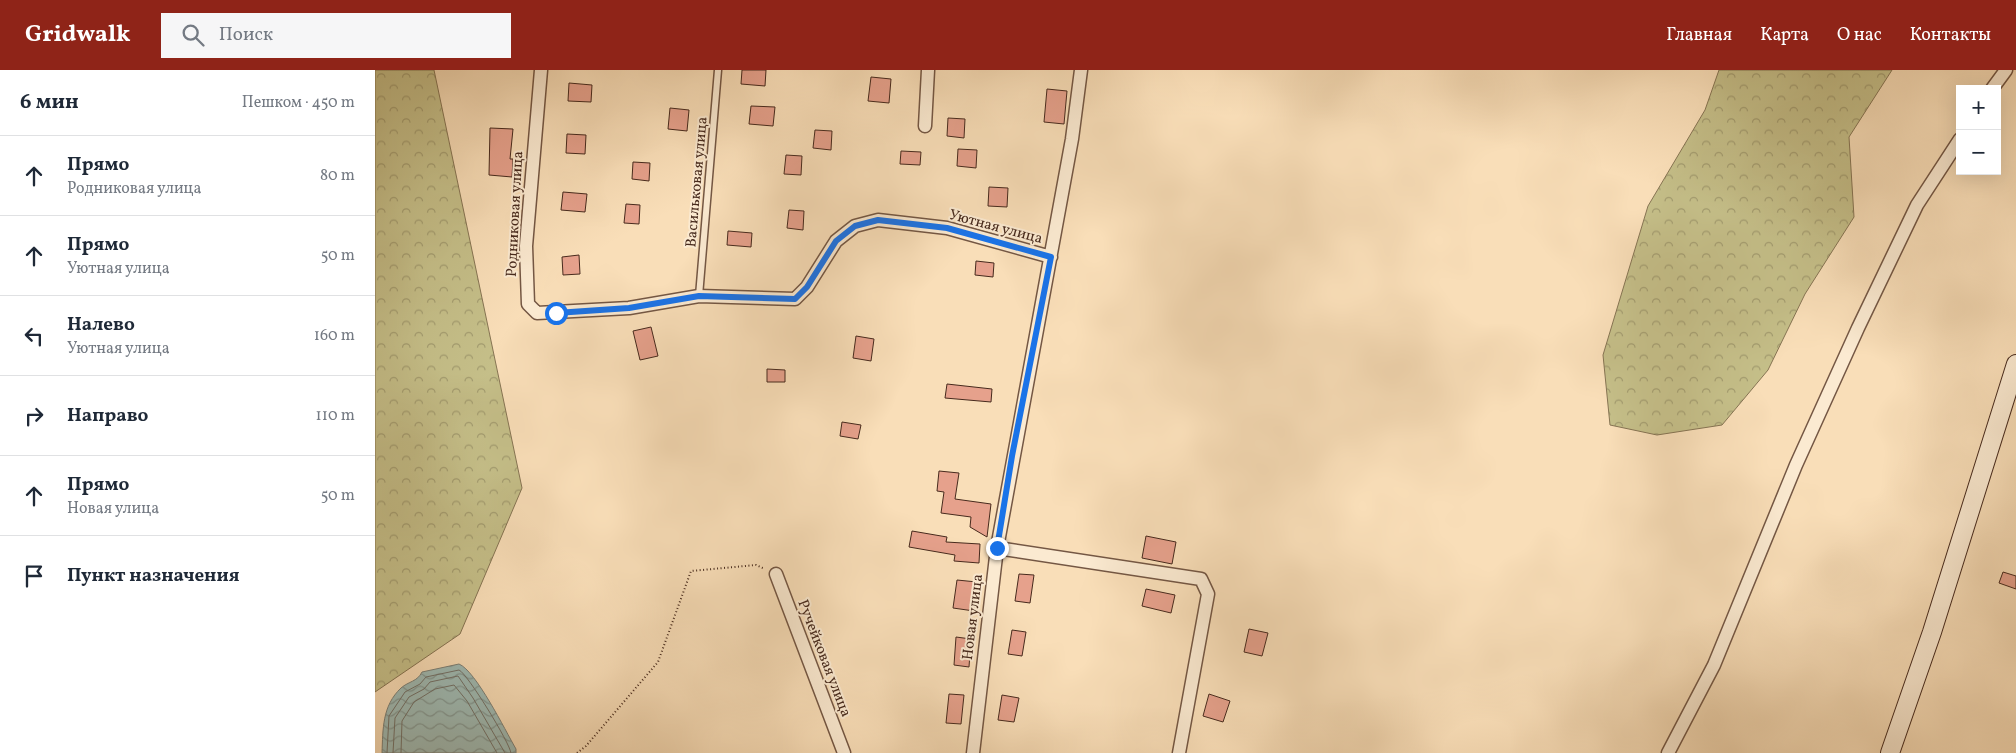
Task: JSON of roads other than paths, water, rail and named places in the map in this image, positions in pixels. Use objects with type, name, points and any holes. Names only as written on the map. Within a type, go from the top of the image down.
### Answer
[{"type":"main road","points":[[1890,753],[1932,632],[2016,364]]},
{"type":"street","name":"Родниковая улица","points":[[541,70],[526,246],[528,304],[537,313],[556,313],[629,308],[699,296]]},
{"type":"street","points":[[925,126],[928,70]]},
{"type":"street","name":"Новая улица","points":[[973,753],[997,548],[1012,456],[1072,139],[1081,70]]},
{"type":"street","points":[[1995,85],[2006,70]]},
{"type":"street","points":[[1668,753],[1714,665],[1796,465],[1862,320],[1917,205],[1956,145]]},
{"type":"street","name":"Уютная улица","points":[[699,296],[795,299],[807,287],[836,241],[855,226],[878,220],[947,228],[1051,257]]},
{"type":"street","points":[[997,548],[1201,579],[1208,594],[1179,753]]},
{"type":"street","name":"Ручейковая улица","points":[[776,574],[844,753]]},
{"type":"lane","name":"Васильковая улица","points":[[699,296],[718,70]]},
{"type":"water","points":[[459,664],[466,669],[482,689],[516,749],[516,753],[382,753],[387,710],[390,702],[401,688],[418,678],[422,672]]}]
